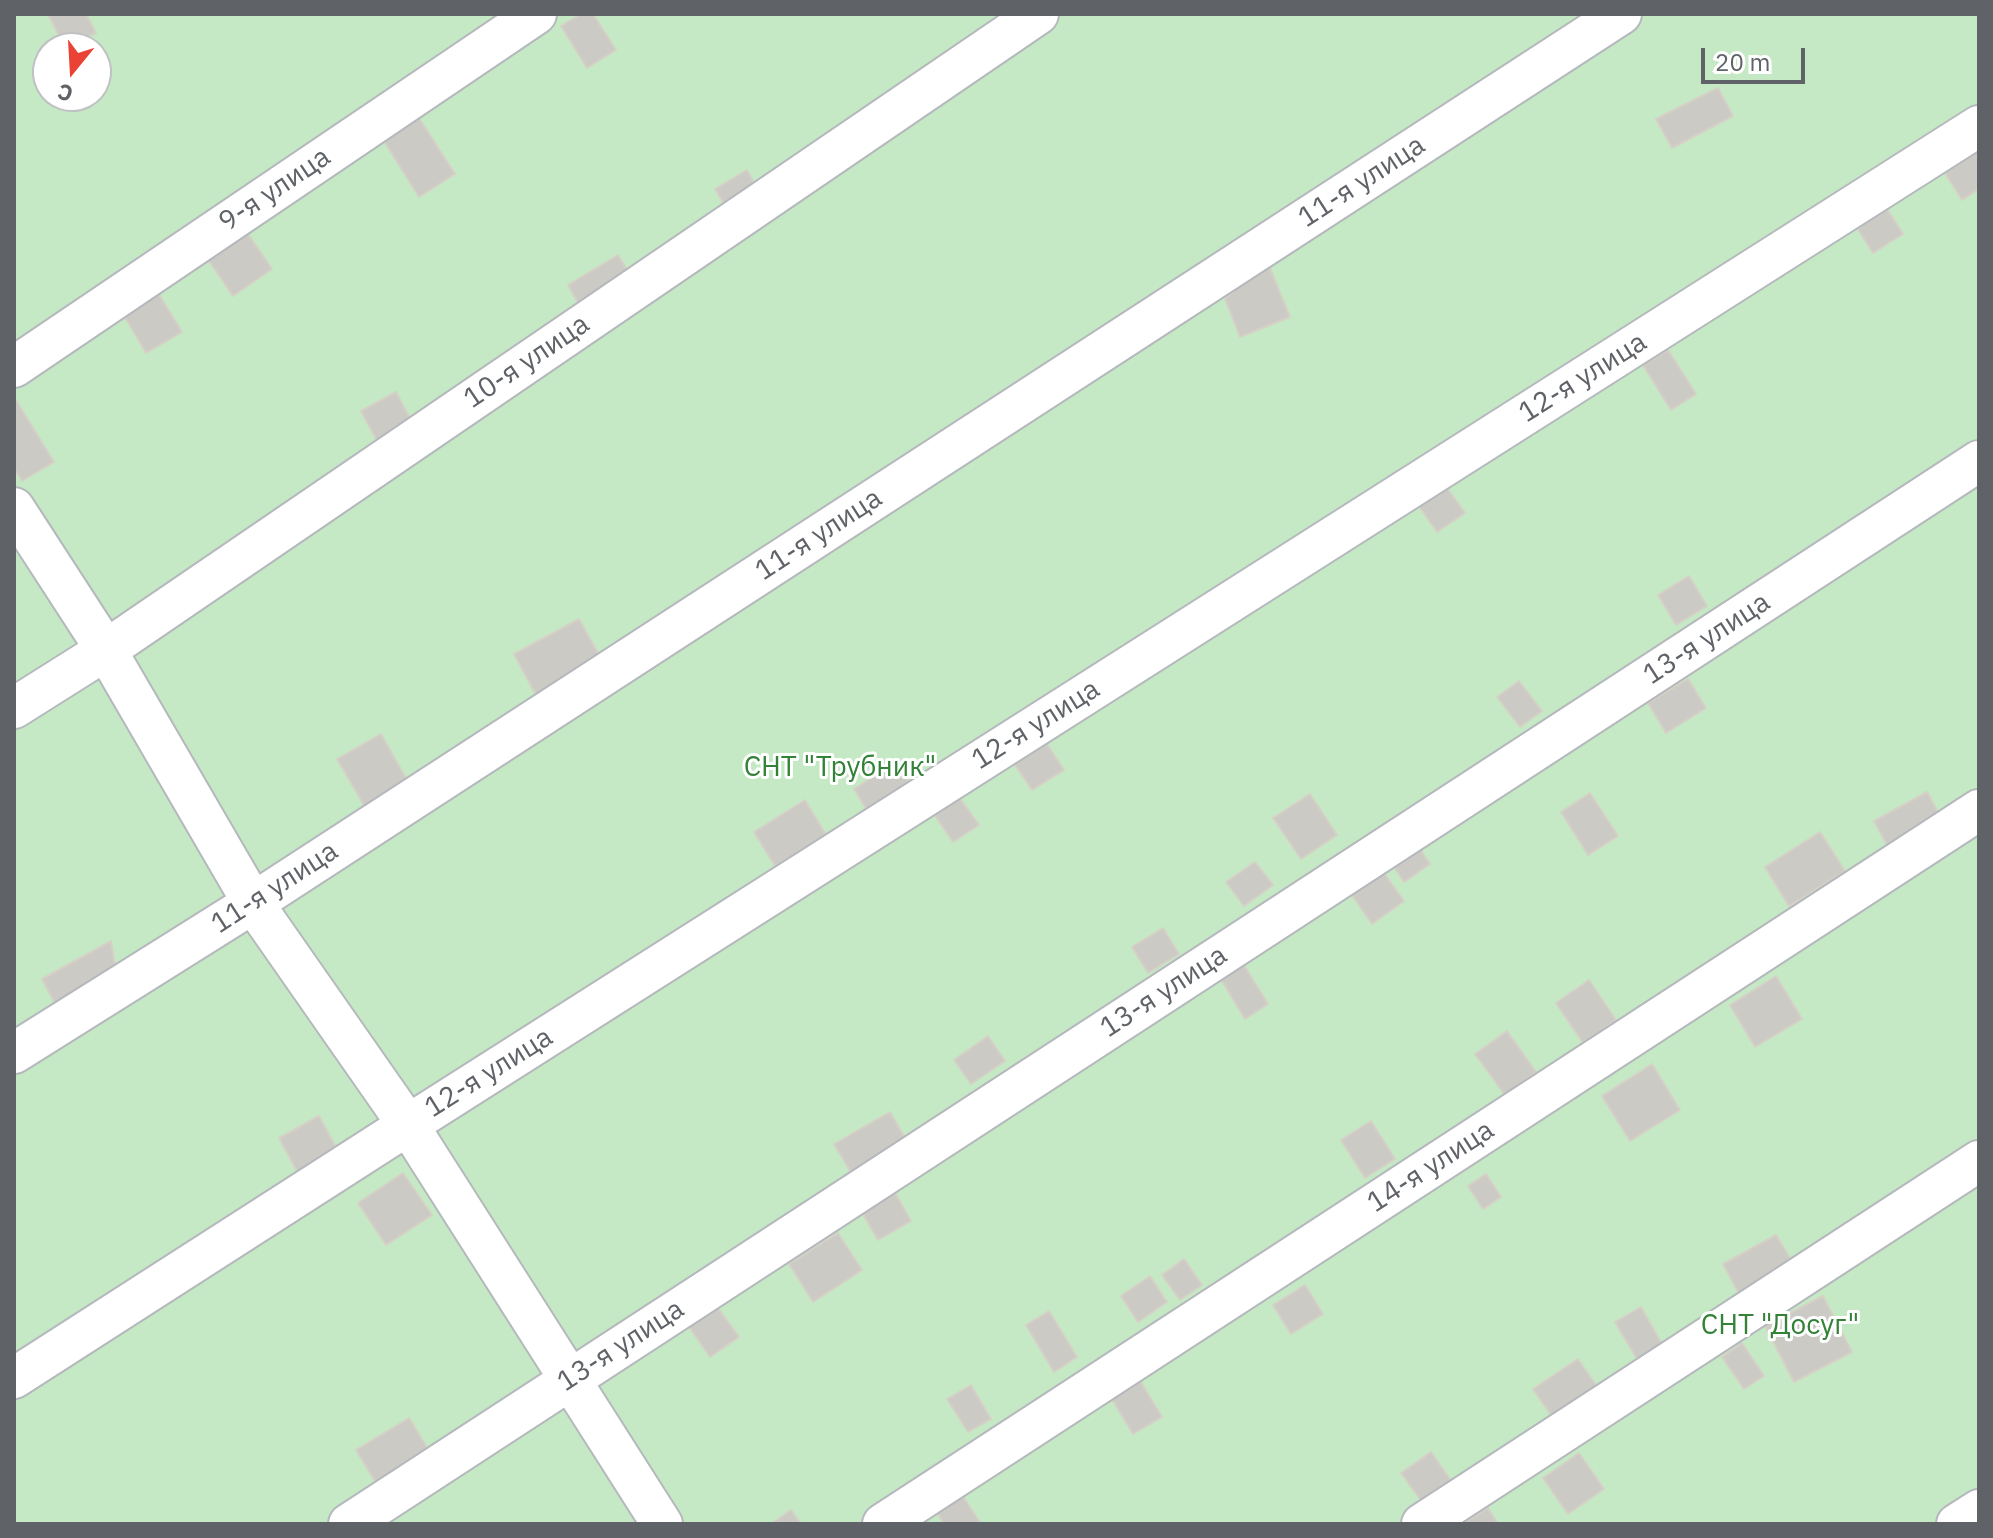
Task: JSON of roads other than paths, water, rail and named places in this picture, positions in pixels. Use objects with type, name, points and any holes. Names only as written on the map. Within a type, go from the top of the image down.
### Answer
[{"type":"lane","name":"9-я улица","points":[[14,367],[536,14]]},
{"type":"lane","name":"10-я улица","points":[[14,708],[106,650],[1038,14]]},
{"type":"lane","name":"11-я улица","points":[[14,1053],[253,903],[1621,14]]},
{"type":"lane","name":"12-я улица","points":[[14,1378],[1979,126]]},
{"type":"lane","name":"13-я улица","points":[[349,1524],[1979,461]]},
{"type":"lane","points":[[14,508],[106,650],[253,903],[408,1125],[662,1524]]},
{"type":"lane","name":"14-я улица","points":[[883,1524],[1979,810]]},
{"type":"lane","points":[[1422,1524],[1979,1161]]},
{"type":"lane","points":[[1957,1524],[1979,1510]]},
{"type":"park label","name":"СНТ \"Трубник\"","points":[[840,768]]},
{"type":"park label","name":"СНТ \"Досуг\"","points":[[1780,1326]]}]
